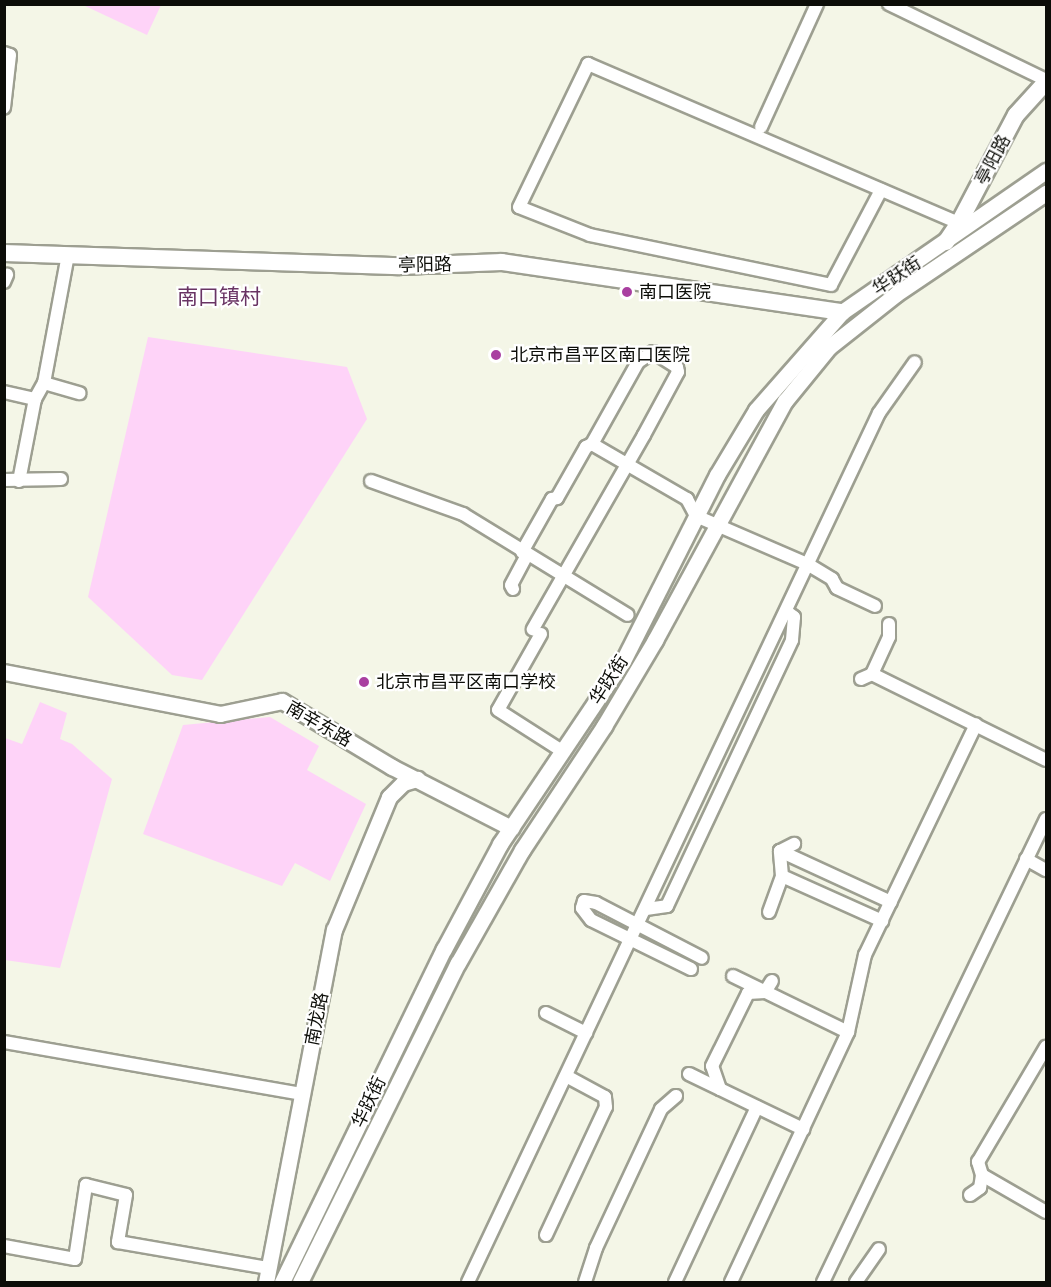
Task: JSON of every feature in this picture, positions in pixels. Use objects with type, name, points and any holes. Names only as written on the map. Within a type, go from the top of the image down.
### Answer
[{"type":"main road","name":"亭阳路","points":[[946,242],[959,223],[1016,116],[1047,81]]},
{"type":"main road","name":"亭阳路","points":[[4,253],[400,266],[502,262],[842,312]]},
{"type":"street","points":[[761,127],[817,4]]},
{"type":"street","points":[[888,4],[1047,81]]},
{"type":"street","points":[[4,53],[10,55],[4,108]]},
{"type":"street","points":[[881,190],[831,285],[590,236],[519,207],[588,64],[959,223]]},
{"type":"street","name":"华跃街","points":[[282,1282],[444,949],[511,828],[623,661],[696,516],[756,410],[842,312],[1047,171]]},
{"type":"street","name":"华跃街","points":[[300,1282],[458,963],[522,850],[649,650],[785,400],[829,347],[896,294],[1047,193]]},
{"type":"street","points":[[19,481],[35,399],[44,383],[68,255]]},
{"type":"street","points":[[513,589],[511,585],[524,553],[552,499],[557,498],[586,447],[592,444],[638,362],[653,352],[677,367],[678,372],[562,575],[537,632],[498,710],[562,751]]},
{"type":"street","points":[[468,1282],[632,941],[879,413],[915,362]]},
{"type":"street","points":[[44,383],[80,393]]},
{"type":"street","points":[[4,392],[35,399]]},
{"type":"street","points":[[592,444],[687,499],[696,516],[809,565],[832,579],[837,588],[875,606]]},
{"type":"street","points":[[4,480],[61,480]]},
{"type":"street","points":[[371,481],[463,514],[628,615]]},
{"type":"street","points":[[646,909],[667,906],[677,885],[792,640],[794,617],[786,611]]},
{"type":"street","points":[[861,679],[872,674],[889,637],[889,624]]},
{"type":"street","name":"南辛东路","points":[[4,672],[220,714],[282,701],[417,779],[511,828]]},
{"type":"street","points":[[872,674],[1047,759]]},
{"type":"street","points":[[731,1282],[848,1032],[865,955],[976,724]]},
{"type":"street","name":"南龙路","points":[[267,1275],[338,920],[389,797],[403,783],[417,779]]},
{"type":"street","points":[[823,1282],[1047,819]]},
{"type":"street","points":[[780,851],[794,844]]},
{"type":"street","points":[[780,851],[891,902]]},
{"type":"street","points":[[769,912],[782,876],[780,851]]},
{"type":"street","points":[[1026,859],[1047,870]]},
{"type":"street","points":[[782,876],[882,921]]},
{"type":"street","points":[[691,969],[591,920],[582,908],[584,901],[596,903],[702,958]]},
{"type":"street","points":[[733,976],[769,986],[848,1032]]},
{"type":"street","points":[[720,1089],[712,1066],[748,993],[769,986]]},
{"type":"street","points":[[546,1013],[586,1033]]},
{"type":"street","points":[[4,1042],[302,1094]]},
{"type":"street","points":[[970,1195],[980,1188],[982,1175],[978,1162],[1047,1047]]},
{"type":"street","points":[[689,1074],[803,1129]]},
{"type":"street","points":[[546,1235],[606,1107],[605,1097],[566,1076]]},
{"type":"street","points":[[585,1282],[596,1248],[661,1109],[676,1096]]},
{"type":"street","points":[[675,1282],[757,1107]]},
{"type":"street","points":[[982,1175],[1047,1212]]},
{"type":"street","points":[[4,1246],[75,1259],[86,1185],[126,1195],[118,1242],[267,1275]]},
{"type":"street","points":[[856,1282],[879,1249]]},
{"type":"shaded area","points":[[83,5],[161,5],[147,35]]},
{"type":"shaded area","points":[[148,337],[347,367],[367,419],[202,680],[172,675],[88,597]]},
{"type":"shaded area","points":[[40,702],[67,713],[60,739],[72,744],[112,779],[60,968],[5,960],[5,738],[22,744]]},
{"type":"shaded area","points":[[270,717],[319,746],[307,770],[366,804],[330,881],[295,863],[282,886],[143,834],[183,725]]},
{"type":"place","name":"南口医院","points":[[627,292]]},
{"type":"place","name":"北京市昌平区南口医院","points":[[496,355]]},
{"type":"place","name":"北京市昌平区南口学校","points":[[364,682]]},
{"type":"district","name":"南口镇村","points":[[219,297]]}]
